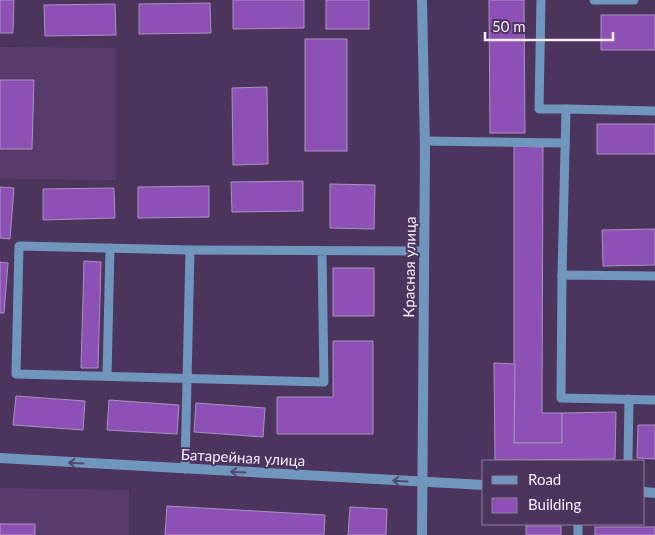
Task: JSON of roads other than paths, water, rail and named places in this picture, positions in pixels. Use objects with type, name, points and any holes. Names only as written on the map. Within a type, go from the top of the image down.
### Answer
[{"type":"street","name":"Красная улица","points":[[422,0],[425,141],[422,535]]},
{"type":"street","name":"Батарейная улица","points":[[0,458],[482,485]]},
{"type":"lane","points":[[541,0],[539,109],[655,111]]},
{"type":"lane","points":[[594,0],[634,0]]},
{"type":"lane","points":[[566,110],[561,398],[655,400]]},
{"type":"lane","points":[[425,141],[565,143]]},
{"type":"lane","points":[[322,251],[324,382],[16,374],[19,246],[424,252]]},
{"type":"lane","points":[[107,376],[110,248]]},
{"type":"lane","points":[[184,469],[190,250]]},
{"type":"lane","points":[[562,275],[655,276]]},
{"type":"lane","points":[[628,460],[629,399]]}]
